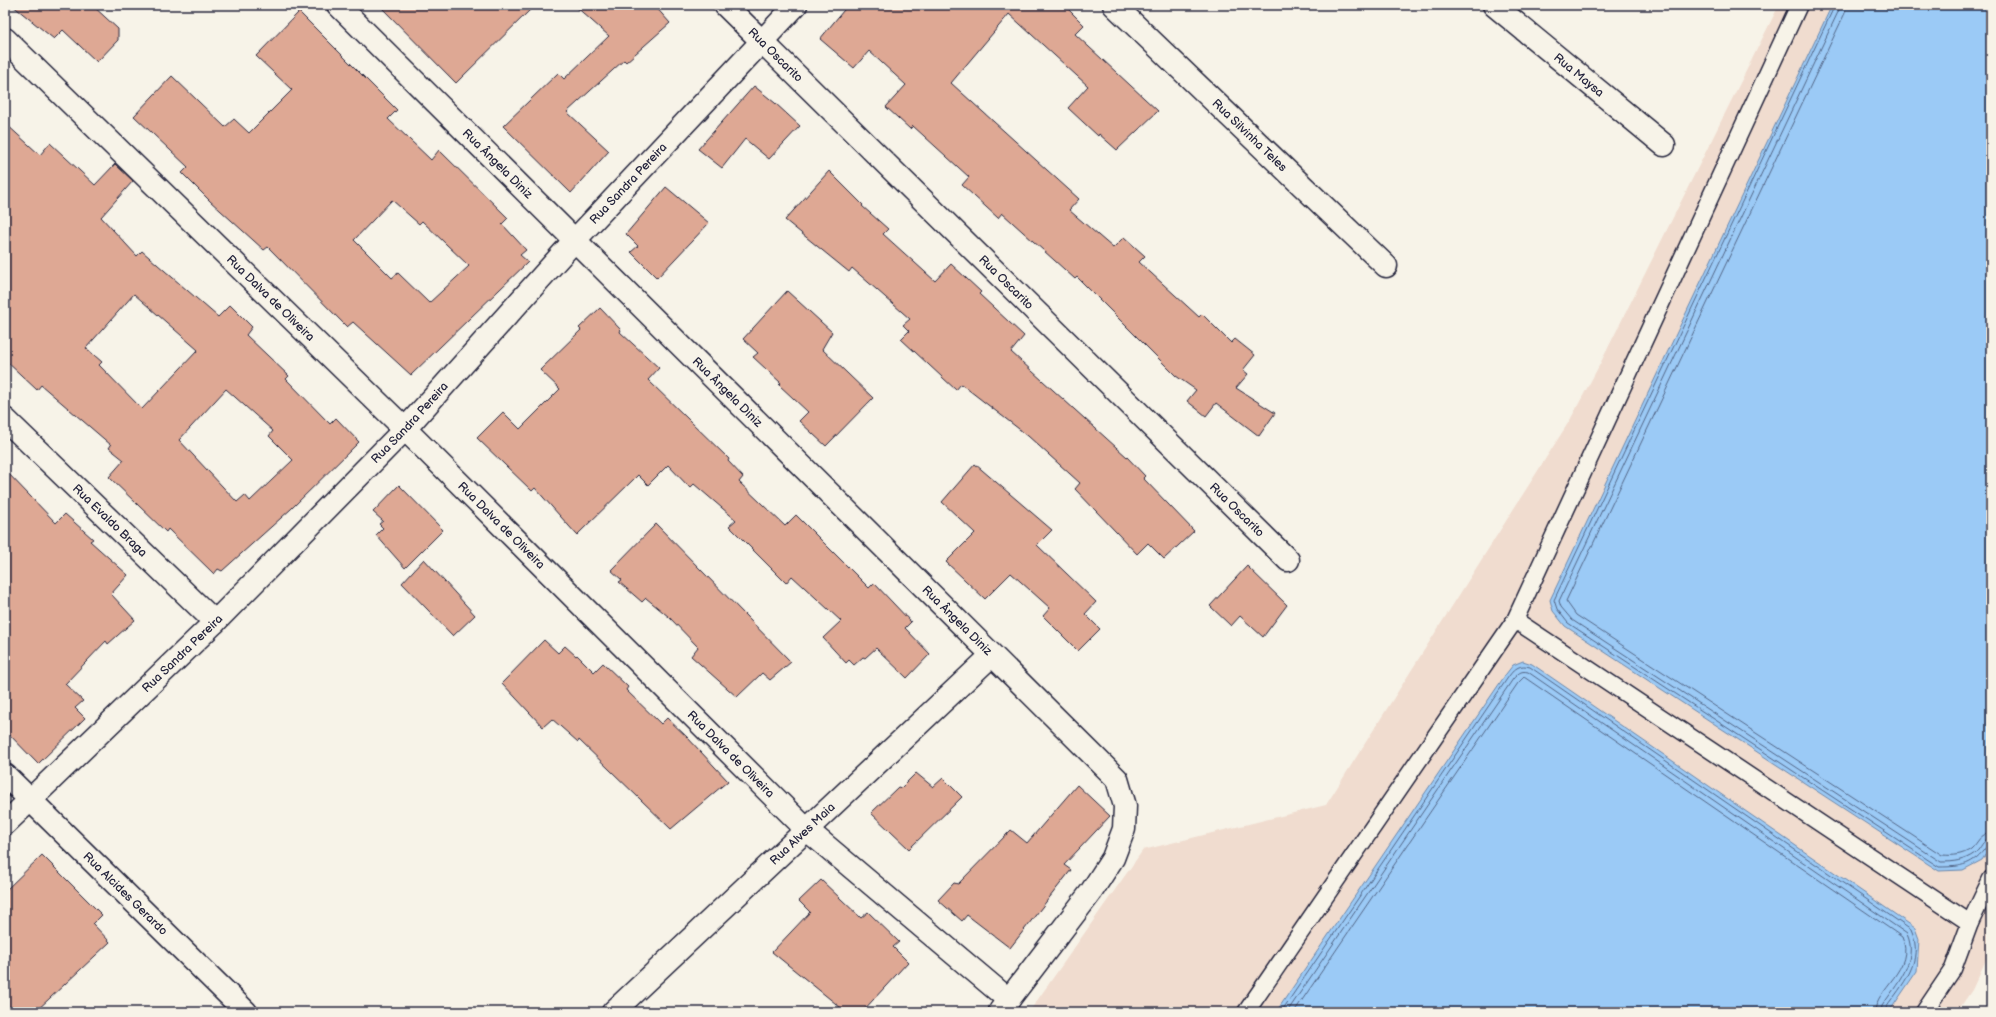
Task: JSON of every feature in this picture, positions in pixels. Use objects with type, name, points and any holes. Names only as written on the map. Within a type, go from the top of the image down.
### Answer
[{"type":"street","name":"Rua Ângela Diniz","points":[[338,5],[991,656],[1118,779],[1125,806],[1124,830],[1113,858],[1091,892],[1004,1006]]},
{"type":"street","name":"Rua Oscarito","points":[[725,5],[1288,560]]},
{"type":"street","name":"Rua Sandra Pereira","points":[[5,824],[215,622],[405,429],[574,241],[796,5]]},
{"type":"street","name":"Rua Silvinha Teles","points":[[1114,5],[1386,266]]},
{"type":"street","name":"Rua Maysa","points":[[1494,5],[1664,145]]},
{"type":"street","name":"Rua Dalva de Oliveira","points":[[5,39],[405,429],[806,829],[1004,1006]]},
{"type":"street","name":"Rua Evaldo Braga","points":[[5,419],[215,622]]},
{"type":"street","name":"Rua Alves Maia","points":[[613,1012],[991,656]]},
{"type":"street","name":"Rua Alcides Gerardo","points":[[5,775],[246,1012]]},
{"type":"lane","points":[[1246,1012],[1515,620],[1799,5]]},
{"type":"lane","points":[[1515,620],[1970,923]]},
{"type":"lane","points":[[1924,1012],[1953,969],[1970,923],[1991,879]]},
{"type":"shaded area","points":[[1779,5],[1991,5],[1991,949],[1972,990],[1957,1012],[1029,1012],[1143,850],[1326,805],[1570,420],[1600,364]]},
{"type":"water","points":[[1832,5],[1991,5],[1991,846],[1982,860],[1963,870],[1939,871],[1928,864],[1565,626],[1553,611],[1550,600]]},
{"type":"water","points":[[1523,661],[1532,664],[1915,928],[1919,939],[1917,971],[1889,1012],[1276,1012],[1506,674],[1513,665]]},
{"type":"building","points":[[12,5],[92,5],[118,29],[118,40],[97,62],[63,30],[54,39]]},
{"type":"building","points":[[379,5],[535,5],[456,83]]},
{"type":"building","points":[[574,5],[654,5],[670,23],[626,62],[624,60],[567,112],[609,151],[571,193],[503,126],[558,73],[564,79],[609,36]]},
{"type":"building","points":[[848,5],[1064,5],[1084,25],[1075,34],[1158,111],[1117,150],[1099,134],[1098,136],[1068,108],[1088,86],[1009,14],[951,83],[1079,199],[1069,210],[1113,248],[1124,237],[1145,256],[1139,262],[1199,317],[1202,314],[1231,343],[1235,339],[1255,355],[1243,370],[1248,374],[1236,388],[1275,413],[1259,436],[1216,403],[1206,416],[1187,401],[1196,390],[1176,376],[1077,277],[1075,279],[1002,213],[998,218],[962,185],[969,177],[913,126],[910,129],[886,107],[906,85],[869,51],[854,68],[820,39]]},
{"type":"building","points":[[299,12],[397,110],[388,119],[431,160],[439,150],[508,218],[502,224],[526,250],[520,255],[528,262],[411,375],[353,322],[347,327],[268,247],[264,250],[210,201],[182,173],[188,167],[134,116],[172,76],[225,127],[234,119],[249,133],[292,90],[256,56]],"holes":[[[392,200],[419,224],[422,221],[469,266],[429,303],[398,273],[392,278],[354,240]]]},
{"type":"building","points":[[754,86],[800,126],[769,159],[745,139],[722,168],[698,149]]},
{"type":"building","points":[[5,123],[40,155],[50,143],[95,185],[115,164],[133,181],[101,217],[137,256],[142,251],[218,317],[230,305],[252,327],[246,335],[289,376],[286,379],[330,424],[336,418],[359,442],[291,509],[222,571],[218,569],[214,574],[168,529],[166,532],[109,477],[124,460],[109,448],[111,445],[41,385],[37,390],[5,360]],"holes":[[[134,294],[198,350],[142,409],[99,365],[102,362],[86,348]],[[226,389],[273,431],[269,436],[293,460],[250,501],[245,495],[237,502],[179,440]]]},
{"type":"building","points":[[829,171],[863,205],[862,206],[888,229],[883,234],[935,281],[951,264],[981,292],[979,294],[1024,336],[1011,352],[1127,457],[1145,476],[1143,478],[1194,531],[1164,559],[1148,543],[1137,554],[1075,489],[1080,483],[1028,436],[961,384],[956,390],[901,339],[909,331],[903,325],[910,319],[852,268],[849,272],[785,220]]},
{"type":"building","points":[[666,187],[709,223],[657,278],[631,252],[638,246],[626,234]]},
{"type":"building","points":[[787,291],[832,332],[822,349],[873,398],[826,446],[799,421],[808,412],[779,385],[781,383],[753,357],[758,353],[743,339]]},
{"type":"building","points":[[600,308],[621,330],[620,332],[659,368],[648,380],[729,459],[728,461],[743,477],[739,482],[785,526],[796,515],[869,588],[874,583],[911,622],[905,628],[930,654],[907,678],[876,648],[854,665],[849,660],[846,663],[823,638],[841,621],[792,576],[786,583],[729,526],[736,520],[694,484],[690,488],[668,465],[648,485],[638,475],[577,535],[535,488],[532,491],[477,438],[503,412],[520,429],[560,389],[540,370],[581,330],[579,328]]},
{"type":"building","points":[[975,464],[1052,530],[1037,545],[1096,602],[1085,614],[1100,629],[1078,651],[1043,616],[1050,608],[1011,573],[985,599],[946,562],[975,533],[942,502]]},
{"type":"building","points":[[5,470],[56,523],[65,514],[93,539],[90,541],[128,575],[111,594],[135,620],[108,644],[106,641],[65,684],[83,701],[75,708],[85,718],[38,764],[5,730]]},
{"type":"building","points":[[399,485],[443,530],[405,568],[376,535],[383,528],[379,524],[383,521],[373,512]]},
{"type":"building","points":[[656,524],[791,662],[770,680],[762,673],[737,697],[691,656],[698,647],[669,617],[646,598],[642,602],[619,582],[622,580],[611,570]]},
{"type":"building","points":[[424,559],[475,615],[453,636],[402,583]]},
{"type":"building","points":[[1247,566],[1287,605],[1263,637],[1240,616],[1231,626],[1210,606]]},
{"type":"building","points":[[544,640],[558,653],[565,646],[576,656],[577,655],[594,672],[603,663],[628,687],[626,690],[661,724],[667,718],[728,781],[671,829],[579,740],[578,742],[552,719],[543,727],[502,683]]},
{"type":"building","points":[[916,773],[933,787],[943,778],[962,797],[909,849],[871,813],[898,787],[901,788]]},
{"type":"building","points":[[1077,785],[1110,816],[1064,865],[1071,870],[1010,948],[967,915],[962,921],[938,900],[954,883],[958,884],[1011,830],[1027,843]]},
{"type":"building","points":[[42,855],[102,915],[93,924],[110,942],[35,1012],[5,1012],[5,891]]},
{"type":"building","points":[[821,880],[861,918],[868,912],[899,942],[893,947],[908,962],[862,1012],[846,1012],[772,952],[810,912],[799,901]]}]
